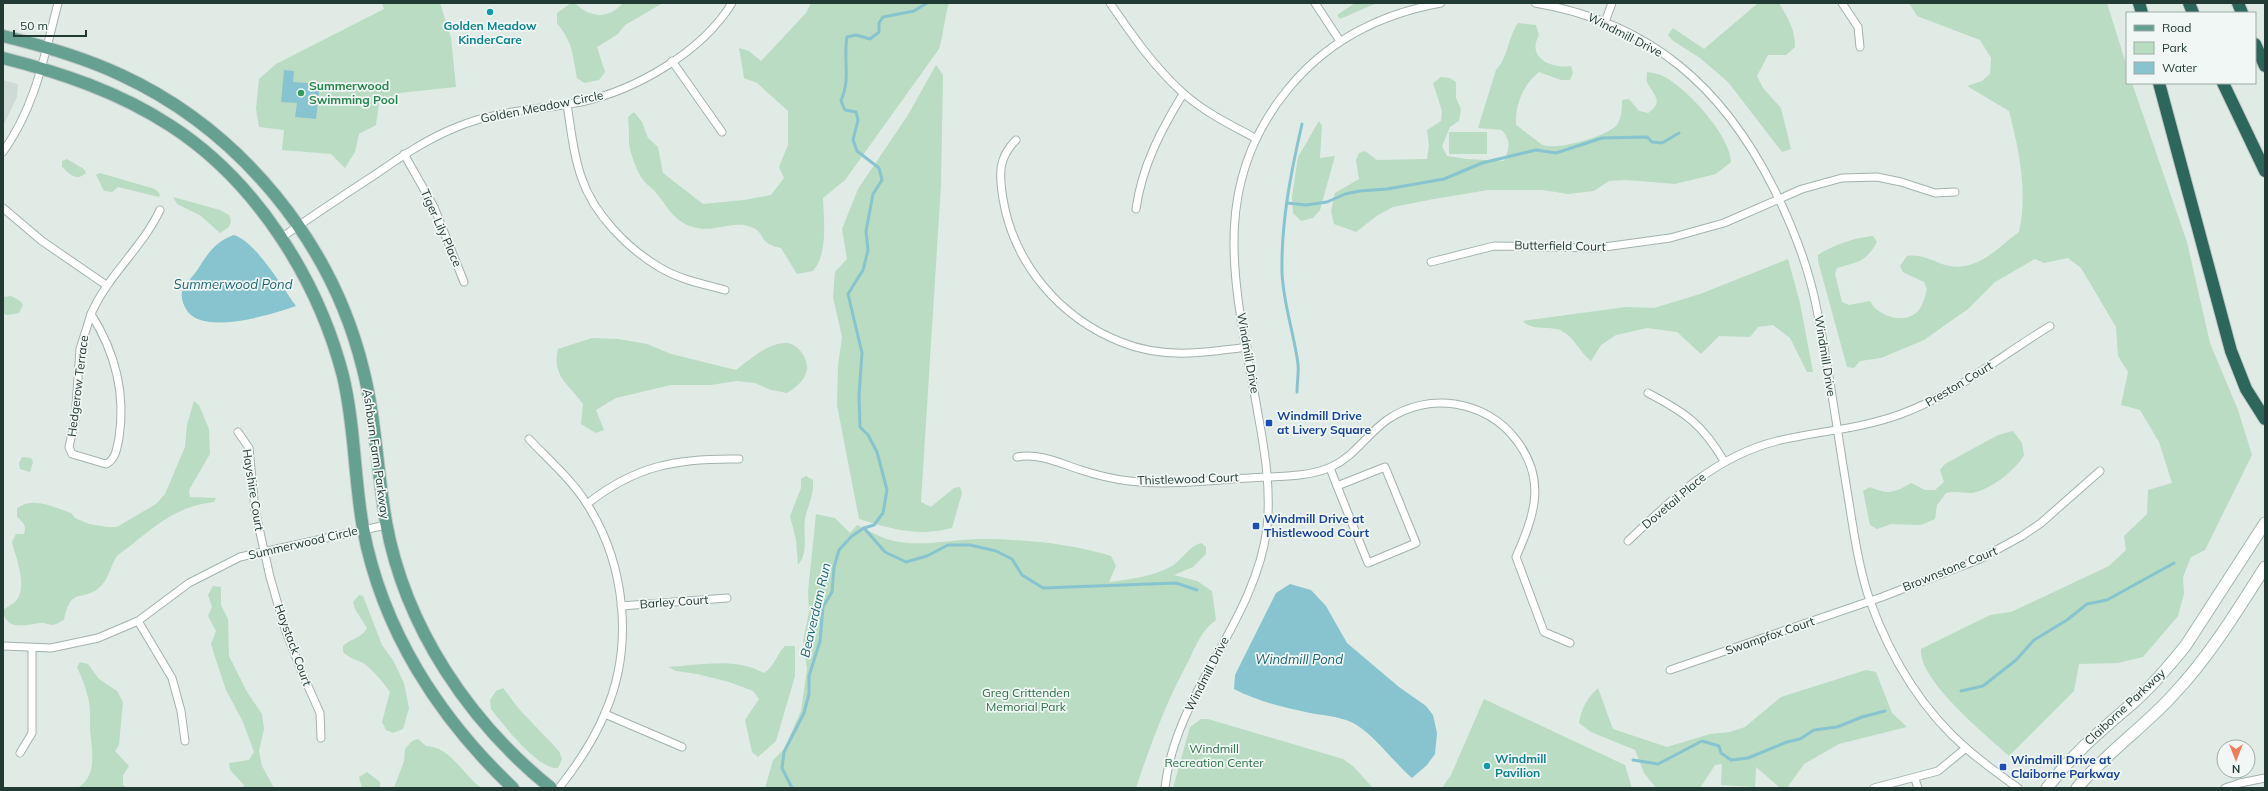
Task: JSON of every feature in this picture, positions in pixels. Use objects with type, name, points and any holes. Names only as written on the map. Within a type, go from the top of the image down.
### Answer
[{"type":"highway","points":[[2256,46],[2265,66]]},
{"type":"highway","points":[[2159,84],[2231,351],[2246,390],[2265,418]]},
{"type":"highway","points":[[2223,84],[2265,171]]},
{"type":"main road","name":"Ashburn Farm Parkway","points":[[3,36],[47,47],[123,75],[169,101],[194,118],[251,167],[298,226],[324,268],[340,301],[363,369],[373,415],[378,471],[386,525],[410,601],[427,638],[451,679],[488,729],[519,761],[551,788]]},
{"type":"main road","name":"Ashburn Farm Parkway","points":[[3,58],[41,68],[105,90],[171,126],[206,152],[223,169],[256,205],[281,238],[315,299],[343,376],[363,529],[386,606],[422,678],[452,722],[494,769],[514,788]]},
{"type":"main road","name":"Claiborne Parkway","points":[[2047,788],[2071,758],[2134,701],[2172,662],[2186,645],[2265,523]]},
{"type":"main road","name":"Claiborne Parkway","points":[[2077,788],[2107,756],[2152,717],[2191,676],[2207,656],[2265,567]]},
{"type":"street","points":[[3,152],[28,109],[47,47],[58,3]]},
{"type":"street","name":"Golden Meadow Circle","points":[[281,238],[404,154],[430,139],[472,121],[520,110],[567,104],[602,97],[645,79],[672,61],[708,32],[732,3]]},
{"type":"street","points":[[1110,3],[1138,43],[1161,72],[1183,94],[1224,122],[1255,138]]},
{"type":"street","points":[[1316,3],[1340,41]]},
{"type":"street","name":"Windmill Drive","points":[[1165,788],[1175,742],[1181,726],[1255,576],[1266,529],[1268,476],[1235,281],[1232,236],[1241,179],[1255,138],[1272,110],[1292,84],[1340,41],[1363,27],[1388,16],[1441,3]]},
{"type":"street","name":"Windmill Drive","points":[[1535,3],[1558,7],[1605,22],[1662,52],[1704,86],[1740,128],[1780,200],[1806,265],[1812,287],[1856,546],[1870,601],[1910,684],[1942,724],[1966,748],[2018,788]]},
{"type":"street","points":[[1605,22],[1612,3]]},
{"type":"street","points":[[1842,3],[1858,28],[1860,47]]},
{"type":"street","points":[[672,61],[722,132]]},
{"type":"street","points":[[1136,209],[1139,191],[1156,141],[1183,94]]},
{"type":"street","points":[[567,104],[575,154],[582,179],[600,212],[615,231],[638,253],[659,267],[696,282],[725,290]]},
{"type":"street","points":[[1016,140],[1006,150],[1000,167],[1001,189],[1007,217],[1015,240],[1033,274],[1062,306],[1090,327],[1105,335],[1128,345],[1150,351],[1173,354],[1190,354],[1247,347]]},
{"type":"street","name":"Tiger Lily Place","points":[[404,154],[434,207],[464,282]]},
{"type":"street","name":"Butterfield Court","points":[[1431,262],[1494,246],[1597,248],[1641,244],[1676,237],[1716,225],[1822,182],[1856,177],[1877,177],[1901,182],[1935,193],[1955,192]]},
{"type":"street","points":[[3,208],[42,241],[106,285]]},
{"type":"street","name":"Hedgerow Terrace","points":[[91,314],[109,348],[115,364],[121,396],[121,424],[115,454],[106,464],[72,454],[69,447],[76,420],[80,349],[91,314],[106,285],[141,242],[160,210]]},
{"type":"street","name":"Preston Court","points":[[1837,430],[1876,422],[1927,404],[1946,394],[2050,326]]},
{"type":"street","points":[[1648,393],[1677,408],[1693,420],[1705,432],[1724,461]]},
{"type":"street","points":[[1337,486],[1385,467],[1416,543],[1368,563],[1337,486],[1330,468],[1354,453],[1386,421],[1409,408],[1424,404],[1455,404],[1483,412],[1497,422],[1521,446],[1529,464],[1534,482],[1535,504],[1516,557],[1544,632],[1570,643]]},
{"type":"street","name":"Dovetail Place","points":[[1628,541],[1692,483],[1724,461],[1776,441],[1837,430]]},
{"type":"street","name":"Hayshire Court","points":[[238,432],[249,448],[255,510],[263,551]]},
{"type":"street","points":[[529,439],[587,504],[608,547],[619,586],[622,606],[621,656],[614,688],[605,714],[590,742],[560,788]]},
{"type":"street","name":"Thistlewood Court","points":[[1017,456],[1030,454],[1045,457],[1106,477],[1146,482],[1268,476],[1306,473],[1330,468]]},
{"type":"street","points":[[587,504],[625,479],[662,465],[699,459],[739,459]]},
{"type":"street","name":"Brownstone Court","points":[[1870,601],[1959,568],[2001,549],[2022,536],[2063,505],[2100,471]]},
{"type":"street","name":"Summerwood Circle","points":[[3,646],[32,649],[76,644],[115,632],[138,621],[203,574],[240,557],[386,525]]},
{"type":"street","name":"Haystack Court","points":[[263,551],[285,629],[302,676],[320,713],[322,738]]},
{"type":"street","name":"Barley Court","points":[[622,606],[727,598]]},
{"type":"street","name":"Swampfox Court","points":[[1670,670],[1870,601]]},
{"type":"street","points":[[138,621],[172,678],[181,711],[185,741]]},
{"type":"street","points":[[20,753],[32,733],[32,649]]},
{"type":"street","points":[[605,714],[682,747]]},
{"type":"street","points":[[1874,788],[1915,779],[1938,771],[1966,748]]},
{"type":"street","points":[[2225,788],[2240,783],[2265,778]]},
{"type":"street","points":[[1915,779],[1918,788]]},
{"type":"shaded area","points":[[3,80],[18,84],[17,97],[3,126]]},
{"type":"green space","points":[[382,3],[440,3],[451,38],[456,87],[399,93],[395,104],[379,103],[376,125],[359,134],[355,152],[345,168],[331,154],[282,150],[284,130],[259,127],[256,109],[259,79],[276,64],[384,9]]},
{"type":"green space","points":[[571,3],[576,4],[582,9],[593,14],[604,15],[614,11],[623,3],[663,3],[625,25],[618,34],[597,47],[605,72],[599,80],[584,83],[577,78],[573,55],[567,37],[557,23],[557,13]]},
{"type":"green space","points":[[811,3],[949,3],[939,49],[845,180],[823,198],[824,236],[821,256],[813,271],[797,274],[781,248],[768,244],[756,229],[745,225],[731,225],[704,229],[690,226],[678,219],[669,210],[656,192],[641,178],[629,144],[628,117],[634,112],[642,122],[648,138],[658,147],[663,173],[703,204],[744,200],[771,195],[784,178],[779,167],[788,145],[788,111],[757,83],[744,78],[739,48],[749,51],[761,61],[806,13]]},
{"type":"green space","points":[[1355,3],[1377,3],[1340,19],[1337,15]]},
{"type":"green space","points":[[1758,3],[1779,3],[1788,19],[1795,41],[1795,47],[1786,55],[1768,55],[1757,76],[1763,88],[1781,108],[1791,149],[1782,152],[1728,82],[1700,58],[1672,40],[1668,35],[1673,28],[1704,49]]},
{"type":"green space","points":[[1909,3],[2107,3],[2126,64],[2126,84],[2132,84],[2187,242],[2210,343],[2238,410],[2252,455],[2205,550],[2191,557],[2183,577],[2184,594],[2178,616],[2143,657],[2118,663],[2079,664],[2074,691],[2009,756],[1970,721],[1941,691],[1930,676],[1923,662],[1921,649],[1990,615],[2011,612],[2109,566],[2126,550],[2124,536],[2147,514],[2148,490],[2172,483],[2159,442],[2140,410],[2121,405],[2128,372],[2118,356],[2116,327],[2081,268],[2068,258],[2044,263],[2035,259],[1995,282],[1968,309],[1924,340],[1881,358],[1860,361],[1854,368],[1847,367],[1818,261],[1818,255],[1845,242],[1873,236],[1877,242],[1869,254],[1861,260],[1837,268],[1835,274],[1842,302],[1849,305],[1870,301],[1878,311],[1891,317],[1905,318],[1912,316],[1919,310],[1924,301],[1927,289],[1924,282],[1903,272],[1900,266],[1907,256],[1920,256],[1954,267],[1974,263],[1993,253],[2019,232],[2022,217],[2023,202],[2021,171],[2009,111],[1967,86],[1982,81],[1990,74],[1991,58],[1980,40],[1917,16]]},
{"type":"green space","points":[[1518,23],[1536,25],[1539,35],[1536,43],[1538,56],[1549,64],[1556,66],[1571,66],[1573,73],[1570,80],[1561,80],[1539,72],[1524,89],[1517,110],[1516,125],[1541,144],[1559,146],[1581,142],[1611,130],[1616,126],[1619,120],[1622,100],[1629,99],[1639,111],[1648,113],[1656,105],[1657,101],[1647,82],[1647,72],[1659,74],[1665,77],[1696,102],[1724,139],[1729,151],[1731,162],[1716,174],[1675,184],[1626,180],[1609,181],[1594,191],[1568,194],[1543,190],[1488,190],[1393,207],[1378,215],[1356,232],[1334,224],[1331,211],[1335,193],[1359,179],[1356,160],[1359,153],[1365,151],[1377,160],[1427,159],[1429,146],[1427,130],[1441,121],[1442,111],[1433,83],[1441,77],[1450,78],[1456,82],[1456,98],[1461,109],[1459,121],[1450,127],[1442,146],[1447,156],[1467,159],[1504,161],[1509,145],[1502,130],[1478,128],[1496,70],[1506,54],[1512,35]]},
{"type":"green space","points":[[936,65],[943,75],[941,185],[921,502],[931,507],[954,488],[960,487],[962,493],[952,528],[939,531],[916,532],[894,529],[859,519],[837,405],[838,365],[842,337],[833,297],[835,272],[847,259],[842,229],[858,189],[908,115]]},
{"type":"green space","points":[[1319,121],[1322,126],[1320,158],[1335,156],[1320,210],[1313,218],[1301,221],[1293,213],[1292,197],[1298,157]]},
{"type":"green space","points":[[1449,132],[1487,132],[1487,154],[1449,154]]},
{"type":"green space","points":[[67,159],[84,169],[86,173],[79,177],[70,174],[62,167],[62,161]]},
{"type":"green space","points":[[100,173],[155,189],[160,194],[159,197],[118,187],[112,192],[104,191],[96,175]]},
{"type":"green space","points":[[173,197],[220,210],[229,215],[231,221],[229,227],[220,233],[201,216],[177,204]]},
{"type":"green space","points":[[1788,259],[1800,303],[1813,372],[1807,372],[1790,338],[1773,325],[1758,327],[1750,337],[1719,336],[1701,354],[1677,332],[1647,328],[1616,335],[1601,345],[1591,361],[1569,336],[1560,330],[1535,327],[1523,321],[1626,307],[1654,308],[1700,294]]},
{"type":"green space","points":[[11,296],[20,301],[23,305],[19,313],[7,315],[3,313],[3,297]]},
{"type":"green space","points":[[592,338],[618,339],[647,344],[671,354],[736,370],[766,348],[780,343],[787,343],[800,350],[807,364],[807,369],[801,382],[787,393],[771,390],[755,383],[736,381],[711,385],[671,385],[616,398],[596,410],[604,430],[596,433],[581,424],[583,404],[563,380],[557,366],[558,349]]},
{"type":"green space","points":[[194,401],[199,405],[209,429],[210,454],[189,490],[190,497],[216,498],[214,502],[191,507],[172,515],[121,552],[117,556],[101,586],[88,594],[74,598],[70,602],[64,620],[52,625],[42,623],[17,625],[8,622],[3,611],[16,601],[21,587],[20,572],[12,542],[16,534],[24,534],[25,526],[17,517],[17,508],[30,503],[44,504],[71,513],[75,518],[89,524],[117,527],[156,504],[165,494],[185,447],[187,425]]},
{"type":"green space","points":[[2013,431],[2022,443],[2024,455],[2015,467],[1994,484],[1971,493],[1946,493],[1937,505],[1935,519],[1921,525],[1891,524],[1877,529],[1870,525],[1863,491],[1870,487],[1891,492],[1911,483],[1925,490],[1935,490],[1944,482],[1940,470],[1945,464],[1998,435]]},
{"type":"green space","points":[[22,457],[31,458],[33,462],[30,472],[20,469],[19,463]]},
{"type":"green space","points":[[806,476],[813,480],[813,486],[805,519],[805,549],[798,565],[796,540],[790,516],[801,488],[801,479]]},
{"type":"green space","name":"Greg Crittenden Memorial Park","points":[[816,514],[835,518],[850,533],[857,525],[882,537],[901,542],[924,543],[970,539],[1014,540],[1080,548],[1111,556],[1116,566],[1109,582],[1157,573],[1172,566],[1196,545],[1201,543],[1206,547],[1206,554],[1193,567],[1174,575],[1197,581],[1212,591],[1216,620],[1207,628],[1200,638],[1173,691],[1153,739],[1136,788],[765,788],[773,760],[784,749],[801,711],[807,669],[803,641],[809,612],[808,592]]},
{"type":"green space","points":[[213,586],[221,587],[221,605],[228,619],[229,656],[247,692],[262,714],[264,729],[259,751],[262,766],[274,788],[243,788],[244,785],[230,770],[229,763],[249,760],[254,752],[243,722],[226,690],[211,644],[216,631],[208,616],[212,607],[208,595]]},
{"type":"green space","points":[[359,595],[363,596],[382,645],[393,660],[404,683],[409,708],[403,729],[393,733],[386,730],[382,722],[390,692],[378,676],[366,665],[350,658],[343,652],[343,646],[365,632],[367,628],[355,609],[353,602]]},
{"type":"green space","points":[[785,646],[795,646],[795,676],[776,741],[758,757],[752,752],[745,720],[759,699],[753,691],[729,682],[697,674],[676,671],[668,667],[717,663],[741,665],[764,673],[771,667]]},
{"type":"green space","points":[[80,662],[88,664],[99,679],[117,691],[123,702],[119,745],[115,751],[129,766],[123,775],[123,785],[127,788],[77,788],[84,783],[88,777],[92,761],[90,706],[85,687],[77,667]]},
{"type":"green space","points":[[1866,670],[1876,672],[1892,713],[1907,727],[1839,744],[1804,764],[1787,788],[1780,788],[1756,767],[1755,787],[1721,785],[1722,764],[1715,765],[1700,788],[1656,788],[1644,773],[1635,750],[1591,732],[1579,723],[1585,704],[1598,688],[1613,729],[1667,747],[1710,734],[1730,732],[1745,727],[1781,697]]},
{"type":"green space","points":[[503,688],[519,709],[559,751],[562,759],[558,768],[550,767],[531,754],[512,735],[491,709],[490,700],[496,691]]},
{"type":"green space","points":[[1484,699],[1625,765],[1632,788],[1442,788],[1451,775]]},
{"type":"green space","name":"Windmill Recreation Center","points":[[1201,719],[1208,719],[1343,759],[1353,766],[1373,788],[1173,788],[1190,727]]},
{"type":"green space","points":[[418,739],[426,746],[434,747],[449,756],[481,788],[394,788],[404,761],[405,749],[412,741]]},
{"type":"green space","points":[[367,772],[380,782],[380,788],[362,788],[359,777]]},
{"type":"water","name":"Summerwood Swimming Pool","points":[[284,70],[294,71],[293,82],[320,84],[316,119],[295,117],[297,103],[281,102]]},
{"type":"water","name":"Summerwood Pond","points":[[234,235],[251,246],[260,256],[296,306],[255,318],[221,322],[206,321],[194,317],[186,309],[182,296],[185,286],[213,248],[217,244]]},
{"type":"water","name":"Windmill Pond","points":[[1290,584],[1311,590],[1326,606],[1347,643],[1399,687],[1426,706],[1433,715],[1437,733],[1435,754],[1427,765],[1412,778],[1372,737],[1355,724],[1346,720],[1271,704],[1234,689],[1235,675],[1276,593]]},
{"type":"waterway","name":"Beaverdam Run","points":[[792,788],[782,768],[784,752],[804,713],[809,694],[809,676],[820,641],[823,607],[832,592],[834,567],[839,550],[852,536],[864,528],[874,525],[883,513],[887,490],[877,452],[868,435],[860,427],[859,396],[862,353],[848,294],[863,270],[868,250],[866,231],[873,194],[882,180],[879,168],[857,151],[853,140],[858,120],[856,112],[845,110],[841,101],[846,85],[847,37],[856,35],[870,39],[879,32],[879,23],[883,17],[914,11],[927,3]]},
{"type":"waterway","points":[[1297,392],[1298,364],[1284,295],[1282,253],[1285,216],[1294,160],[1302,124]]},
{"type":"waterway","points":[[1287,203],[1306,205],[1327,202],[1345,194],[1360,191],[1387,189],[1444,179],[1482,163],[1536,150],[1556,153],[1602,138],[1647,137],[1652,142],[1662,143],[1679,133]]},
{"type":"waterway","points":[[864,528],[885,552],[906,562],[927,556],[948,545],[970,545],[996,551],[1012,559],[1022,575],[1043,588],[1176,583],[1197,590]]},
{"type":"waterway","points":[[1961,691],[1983,686],[2016,660],[2034,640],[2067,620],[2087,604],[2107,600],[2174,563]]},
{"type":"waterway","points":[[1633,760],[1658,764],[1702,741],[1719,746],[1721,753],[1731,760],[1748,758],[1787,742],[1800,739],[1814,730],[1837,727],[1862,717],[1885,711]]},
{"type":"place","name":"Golden Meadow KinderCare","points":[[490,12]]},
{"type":"place","name":"Summerwood Swimming Pool","points":[[301,93]]},
{"type":"place","name":"Windmill Drive at Livery Square","points":[[1269,423]]},
{"type":"place","name":"Windmill Drive at Thistlewood Court","points":[[1256,526]]},
{"type":"place","name":"Windmill Pavilion","points":[[1487,766]]},
{"type":"place","name":"Windmill Drive at Claiborne Parkway","points":[[2003,767]]}]
